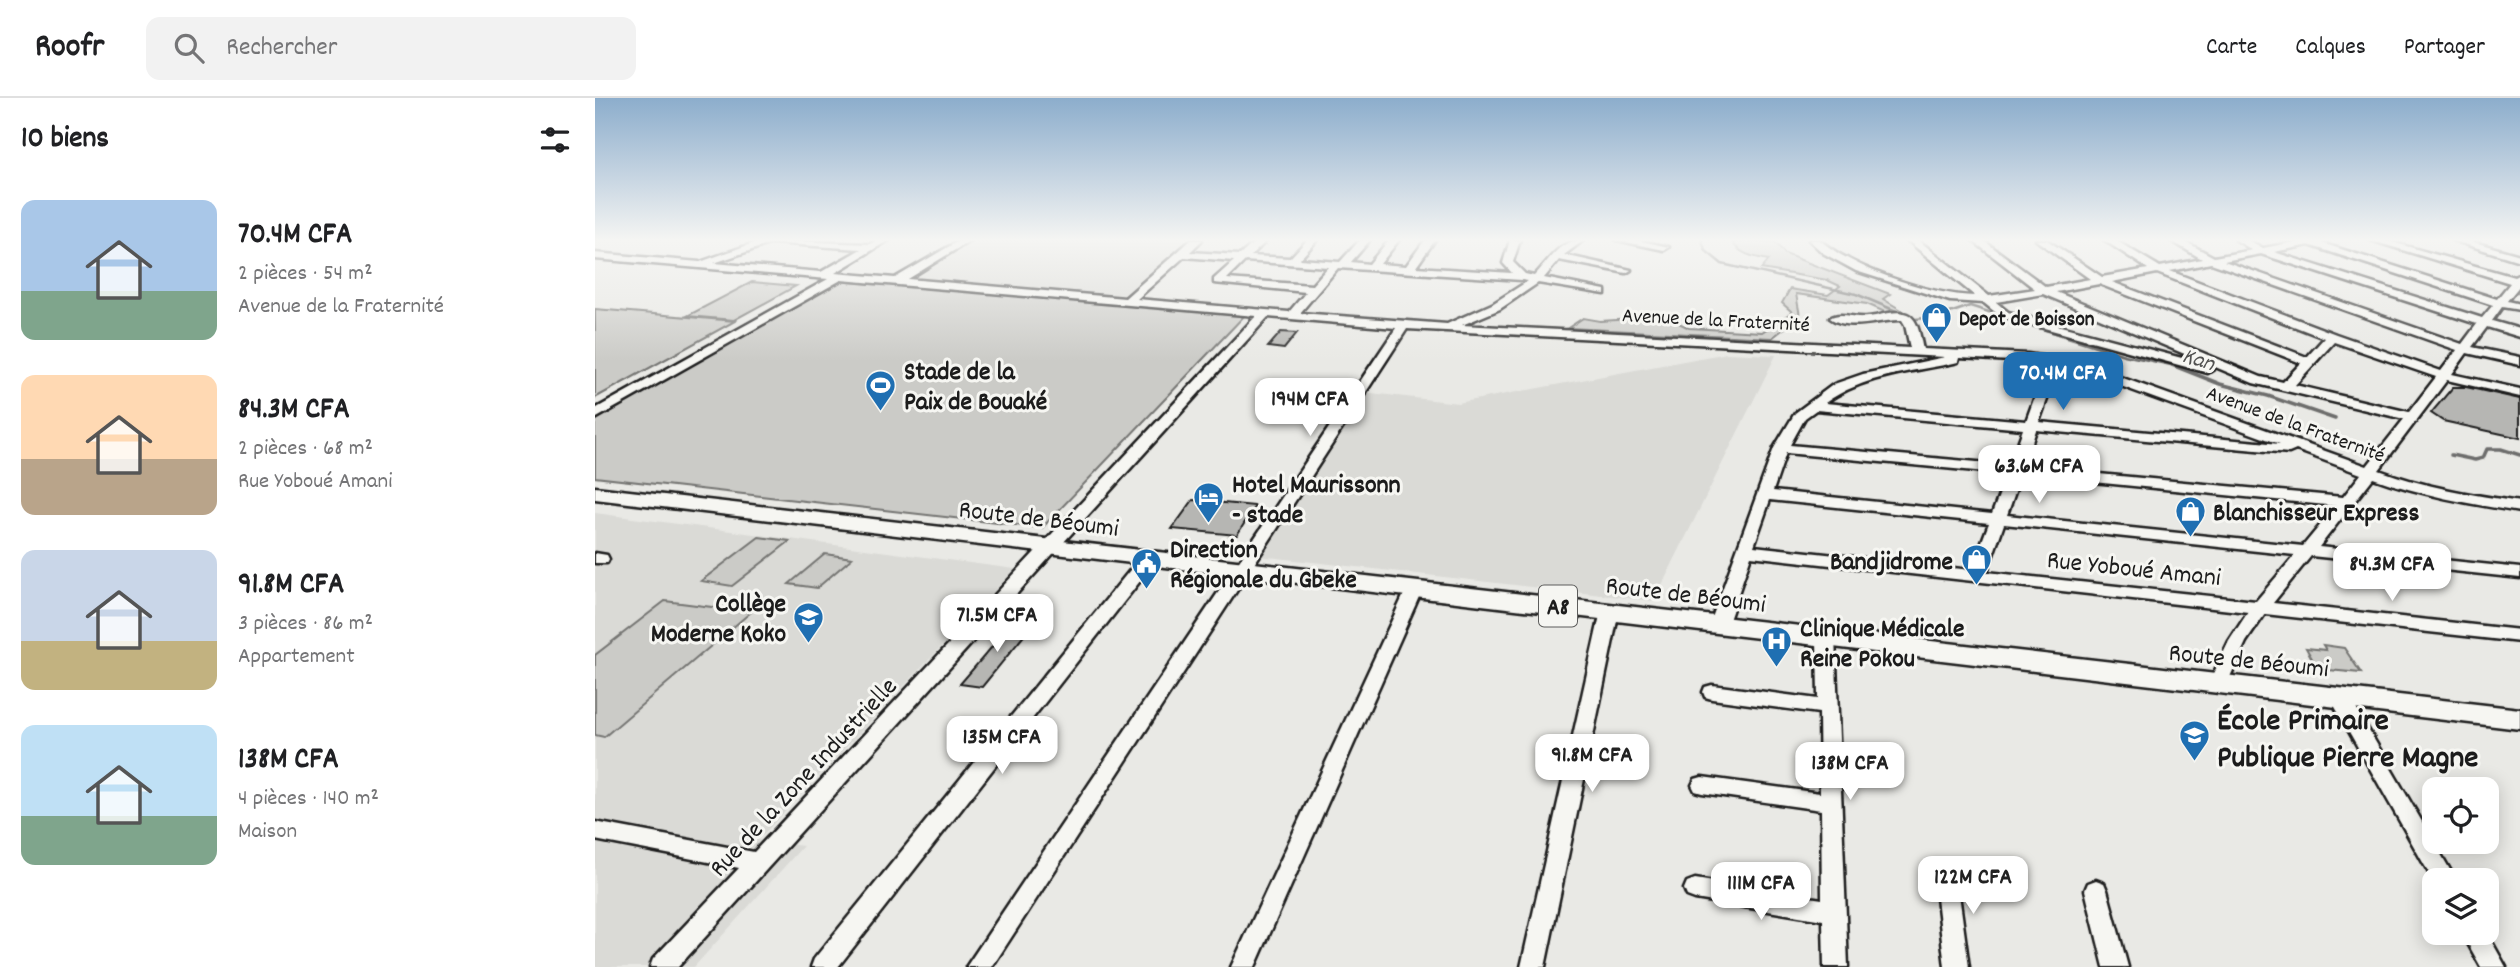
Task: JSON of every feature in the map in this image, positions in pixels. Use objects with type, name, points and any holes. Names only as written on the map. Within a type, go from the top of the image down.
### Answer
[{"type":"main road","name":"Route de Béoumi","points":[[595,493],[2520,719]]},
{"type":"street","points":[[595,415],[833,281]]},
{"type":"street","name":"Avenue de la Fraternité","points":[[893,281],[1404,325],[1974,354],[2054,362],[2108,377],[2369,472],[2433,491],[2520,507]]},
{"type":"street","points":[[1127,302],[1151,281]]},
{"type":"street","points":[[1218,281],[1315,289]]},
{"type":"street","points":[[1292,315],[1323,281]]},
{"type":"street","points":[[1444,327],[1488,311],[1534,281]]},
{"type":"street","points":[[1538,281],[1601,292]]},
{"type":"street","points":[[1898,281],[1954,299],[1986,300],[2101,281],[2307,361]]},
{"type":"street","points":[[1962,281],[2011,316],[2285,388],[2412,417]]},
{"type":"street","points":[[2030,281],[2044,291],[2257,380]]},
{"type":"street","points":[[2185,281],[2332,337],[2444,376],[2520,393]]},
{"type":"street","points":[[2270,281],[2465,349],[2520,361]]},
{"type":"street","points":[[2352,281],[2520,333]]},
{"type":"street","points":[[2429,281],[2520,307]]},
{"type":"street","points":[[2217,685],[2224,664],[2260,607],[2308,552],[2519,281]]},
{"type":"street","name":"Rue de la Zone Industrielle","points":[[662,967],[1265,313]]},
{"type":"street","points":[[1836,318],[1867,321],[1886,316],[1905,317],[1911,324],[1917,351]]},
{"type":"street","points":[[978,967],[1404,325]]},
{"type":"street","points":[[2285,388],[2307,361],[2332,337]]},
{"type":"street","points":[[1718,626],[1781,448],[1788,433],[1811,406],[1839,387],[1863,378],[1974,354]]},
{"type":"street","points":[[1977,577],[2054,362]]},
{"type":"street","points":[[1811,406],[2313,452]]},
{"type":"street","points":[[1781,448],[2347,502]]},
{"type":"street","points":[[1766,495],[2520,573]]},
{"type":"street","name":"Rue Yoboué Amani","points":[[1743,550],[2520,636]]},
{"type":"street","points":[[823,967],[1149,558]]},
{"type":"street","points":[[1243,967],[1414,590]]},
{"type":"street","points":[[1533,967],[1610,611]]},
{"type":"street","points":[[1826,638],[1836,967]]},
{"type":"street","points":[[1712,692],[1828,707]]},
{"type":"street","points":[[2340,698],[2438,868]]},
{"type":"street","points":[[1702,785],[1829,803]]},
{"type":"street","points":[[595,831],[757,862]]},
{"type":"street","points":[[1945,872],[1957,967]]},
{"type":"street","points":[[1695,889],[1834,911]]},
{"type":"street","points":[[2096,890],[2116,967]]},
{"type":"street","points":[[2482,945],[2494,967]]},
{"type":"shaded area","name":"Stade de la Paix de Bouaké","points":[[837,281],[1246,314],[1042,528],[595,477],[595,420]]},
{"type":"shaded area","points":[[908,281],[1146,281],[1125,298]]},
{"type":"shaded area","points":[[1828,281],[1855,281],[1890,294],[1883,299],[1910,315],[1898,318],[1867,304],[1796,294],[1800,316],[1772,338],[1568,328],[1583,318],[1600,321],[1649,318],[1677,322],[1689,328],[1762,332],[1792,312],[1782,303],[1790,289],[1828,295],[1840,286]]},
{"type":"shaded area","points":[[752,282],[796,286],[734,320],[687,316]]},
{"type":"shaded area","points":[[595,309],[735,321],[595,398]]},
{"type":"shaded area","points":[[1727,353],[1776,355],[1654,601],[1259,556],[1362,392],[1458,403]]},
{"type":"shaded area","points":[[595,513],[1015,569],[758,840],[803,846],[694,967],[595,967]]},
{"type":"shaded area","points":[[759,537],[790,541],[732,586],[701,581]]},
{"type":"shaded area","points":[[825,554],[852,558],[817,588],[789,584]]},
{"type":"shaded area","points":[[665,601],[751,612],[604,737],[595,735],[595,655]]},
{"type":"shaded area","points":[[2323,645],[2344,648],[2361,673],[2318,669],[2306,648],[2326,650]]},
{"type":"building","points":[[1281,332],[1297,333],[1284,349],[1268,347]]},
{"type":"building","points":[[2453,387],[2466,387],[2520,399],[2520,438],[2443,421],[2431,413]]},
{"type":"building","points":[[1193,500],[1255,506],[1237,535],[1172,529]]},
{"type":"building","points":[[1015,620],[1035,622],[982,687],[960,684]]},
{"type":"waterway","name":"Kan","points":[[1796,281],[1856,294],[1915,319],[1938,317],[1970,306],[2124,355],[2173,365]]},
{"type":"waterway","name":"Kan","points":[[2173,365],[2220,384],[2268,396],[2335,419]]},
{"type":"waterway","name":"Kan","points":[[2451,455],[2475,460],[2483,458],[2487,449],[2501,449],[2520,455]]},
{"type":"place","name":"Depot de Boisson","points":[[1936,345]]},
{"type":"place","name":"Stade de la Paix de Bouaké","points":[[881,412]]},
{"type":"place","name":"Hotel Maurissonn - stade","points":[[1209,525]]},
{"type":"place","name":"Blanchisseur Express","points":[[2190,538]]},
{"type":"place","name":"Bandjidrome","points":[[1976,587]]},
{"type":"place","name":"Direction Régionale du Gbeke","points":[[1147,590]]},
{"type":"place","name":"Collège Moderne Koko","points":[[809,644]]},
{"type":"place","name":"Clinique Médicale Reine Pokou","points":[[1777,669]]},
{"type":"place","name":"École Primaire Publique Pierre Magne","points":[[2194,763]]}]
